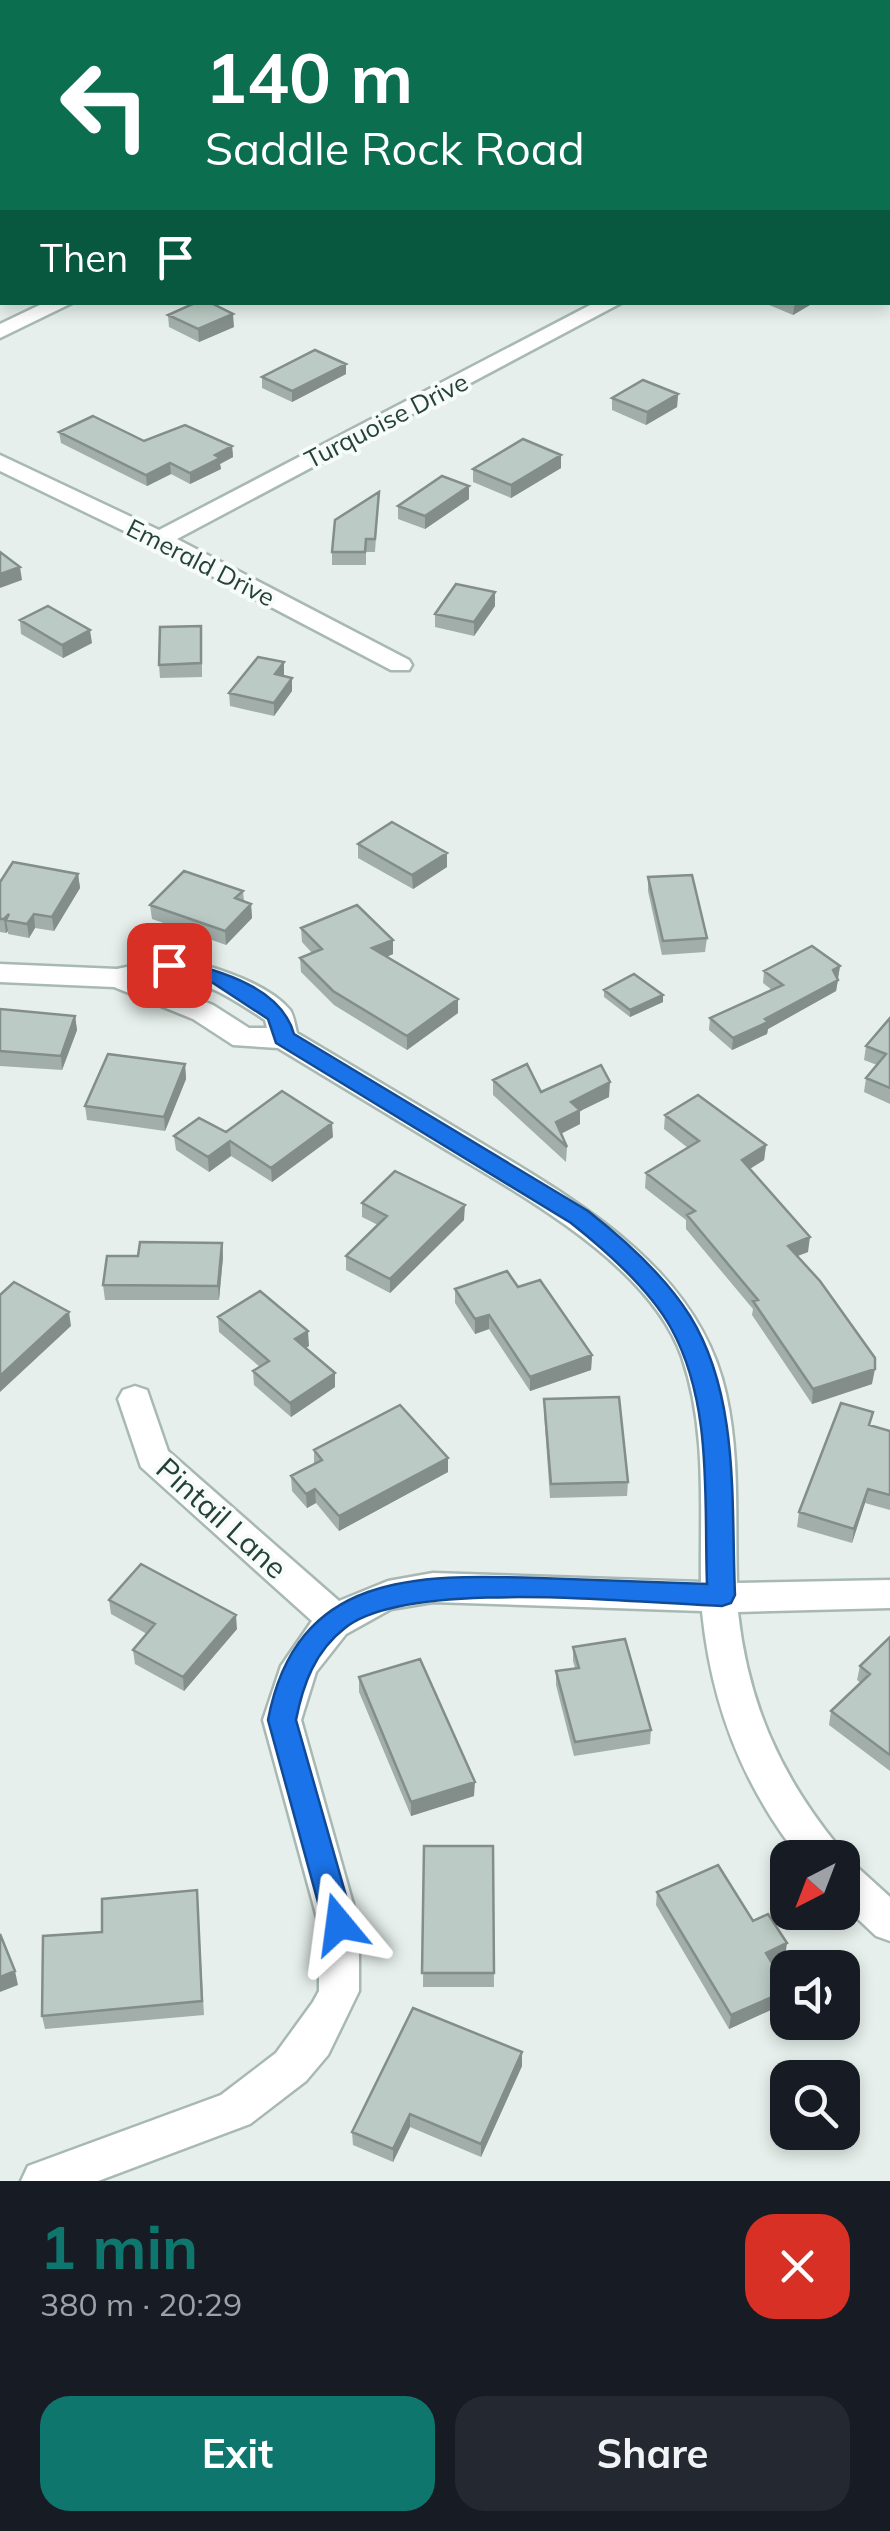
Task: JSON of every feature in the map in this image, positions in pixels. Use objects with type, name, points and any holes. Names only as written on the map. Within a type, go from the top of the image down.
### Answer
[{"type":"street","points":[[0,332],[58,305]]},
{"type":"street","name":"Turquoise Drive","points":[[159,538],[607,305]]},
{"type":"street","name":"Emerald Drive","points":[[0,462],[159,538],[400,665]]},
{"type":"street","points":[[0,974],[118,978],[204,1012],[243,1038],[284,1038],[580,1217],[617,1247],[680,1319],[699,1360],[715,1439],[723,1646],[735,1707],[764,1772],[809,1840]]},
{"type":"street","name":"Pintail Lane","points":[[135,1400],[153,1458],[335,1620]]},
{"type":"street","points":[[42,2181],[236,2110],[291,2067],[313,2042],[328,2015],[339,1991],[339,1924],[282,1720],[288,1686],[307,1650],[335,1620],[369,1601],[406,1592],[461,1587],[722,1595],[890,1594]]},
{"type":"street","points":[[860,1895],[890,1923]]},
{"type":"building","points":[[190,305],[215,305],[233,314],[198,329],[168,315]]},
{"type":"building","points":[[315,350],[346,364],[292,391],[262,377]]},
{"type":"building","points":[[643,380],[678,394],[647,412],[612,398]]},
{"type":"building","points":[[93,416],[144,441],[185,425],[232,446],[215,455],[220,458],[190,473],[170,463],[146,475],[59,432]]},
{"type":"building","points":[[523,439],[561,455],[511,485],[473,469]]},
{"type":"building","points":[[442,476],[469,486],[425,516],[398,506]]},
{"type":"building","points":[[379,492],[375,539],[366,539],[365,552],[332,552],[335,520]]},
{"type":"building","points":[[0,552],[20,567],[0,574]]},
{"type":"building","points":[[456,584],[495,592],[474,622],[435,614]]},
{"type":"building","points":[[48,606],[90,630],[62,645],[20,620]]},
{"type":"building","points":[[201,626],[201,663],[159,665],[160,627]]},
{"type":"building","points":[[258,657],[284,662],[275,674],[292,678],[274,703],[229,693]]},
{"type":"building","points":[[392,822],[447,853],[412,875],[358,844]]},
{"type":"building","points":[[13,862],[78,874],[52,917],[34,914],[27,924],[6,920],[9,914],[0,919],[0,882]]},
{"type":"building","points":[[184,871],[243,891],[235,898],[251,904],[225,931],[150,905]]},
{"type":"building","points":[[692,875],[707,938],[663,941],[648,877]]},
{"type":"building","points":[[357,905],[393,940],[372,948],[458,999],[407,1036],[333,991],[300,958],[322,949],[301,928]]},
{"type":"building","points":[[812,946],[840,966],[833,970],[838,980],[733,1038],[710,1018],[783,985],[764,971]]},
{"type":"building","points":[[634,974],[663,995],[630,1010],[604,990]]},
{"type":"building","points":[[0,1009],[75,1016],[61,1056],[0,1051]]},
{"type":"building","points":[[890,1018],[890,1088],[866,1078],[886,1054],[866,1046]]},
{"type":"building","points":[[108,1054],[185,1064],[164,1117],[85,1106]]},
{"type":"building","points":[[527,1064],[541,1092],[601,1065],[610,1082],[571,1102],[580,1110],[556,1122],[567,1147],[493,1080]]},
{"type":"building","points":[[282,1091],[332,1123],[271,1168],[230,1141],[208,1157],[174,1136],[199,1118],[226,1132]]},
{"type":"building","points":[[698,1095],[766,1145],[742,1160],[810,1237],[788,1246],[820,1281],[875,1358],[875,1369],[813,1389],[753,1301],[758,1300],[687,1215],[695,1211],[646,1173],[699,1141],[665,1115]]},
{"type":"building","points":[[395,1171],[465,1205],[390,1279],[346,1256],[387,1216],[362,1203]]},
{"type":"building","points":[[140,1242],[222,1243],[218,1286],[103,1285],[107,1256],[138,1256]]},
{"type":"building","points":[[507,1271],[518,1287],[540,1280],[592,1355],[530,1377],[489,1315],[475,1319],[455,1289]]},
{"type":"building","points":[[14,1282],[69,1312],[0,1376],[0,1295]]},
{"type":"building","points":[[260,1291],[308,1331],[295,1339],[335,1373],[290,1403],[253,1371],[269,1361],[218,1317]]},
{"type":"building","points":[[619,1397],[628,1482],[551,1484],[544,1399]]},
{"type":"building","points":[[841,1403],[873,1412],[869,1425],[890,1431],[890,1495],[868,1489],[854,1529],[799,1512]]},
{"type":"building","points":[[400,1405],[448,1458],[339,1516],[315,1489],[306,1494],[291,1476],[322,1460],[314,1450]]},
{"type":"building","points":[[141,1564],[236,1615],[183,1677],[133,1650],[155,1624],[109,1600]]},
{"type":"building","points":[[890,1637],[890,1755],[831,1711],[870,1674],[860,1666]]},
{"type":"building","points":[[625,1639],[651,1730],[575,1742],[556,1671],[579,1668],[573,1647]]},
{"type":"building","points":[[420,1659],[475,1782],[411,1802],[359,1677]]},
{"type":"building","points":[[424,1846],[493,1846],[494,1973],[422,1973]]},
{"type":"building","points":[[718,1865],[753,1921],[768,1914],[770,1930],[778,1930],[787,1943],[766,1953],[770,1960],[770,1998],[731,2015],[657,1892]]},
{"type":"building","points":[[197,1890],[202,2001],[42,2016],[43,1936],[102,1932],[102,1899]]},
{"type":"building","points":[[0,1934],[15,1971],[0,1977]]},
{"type":"building","points":[[413,2008],[522,2052],[481,2144],[410,2114],[393,2149],[352,2132]]},
{"type":"route","points":[[169,965],[195,968],[221,978],[278,1016],[284,1038],[580,1217],[617,1247],[680,1319],[699,1360],[709,1396],[715,1439],[722,1595],[461,1587],[406,1592],[369,1601],[335,1620],[307,1650],[288,1686],[282,1720],[339,1924]]}]
